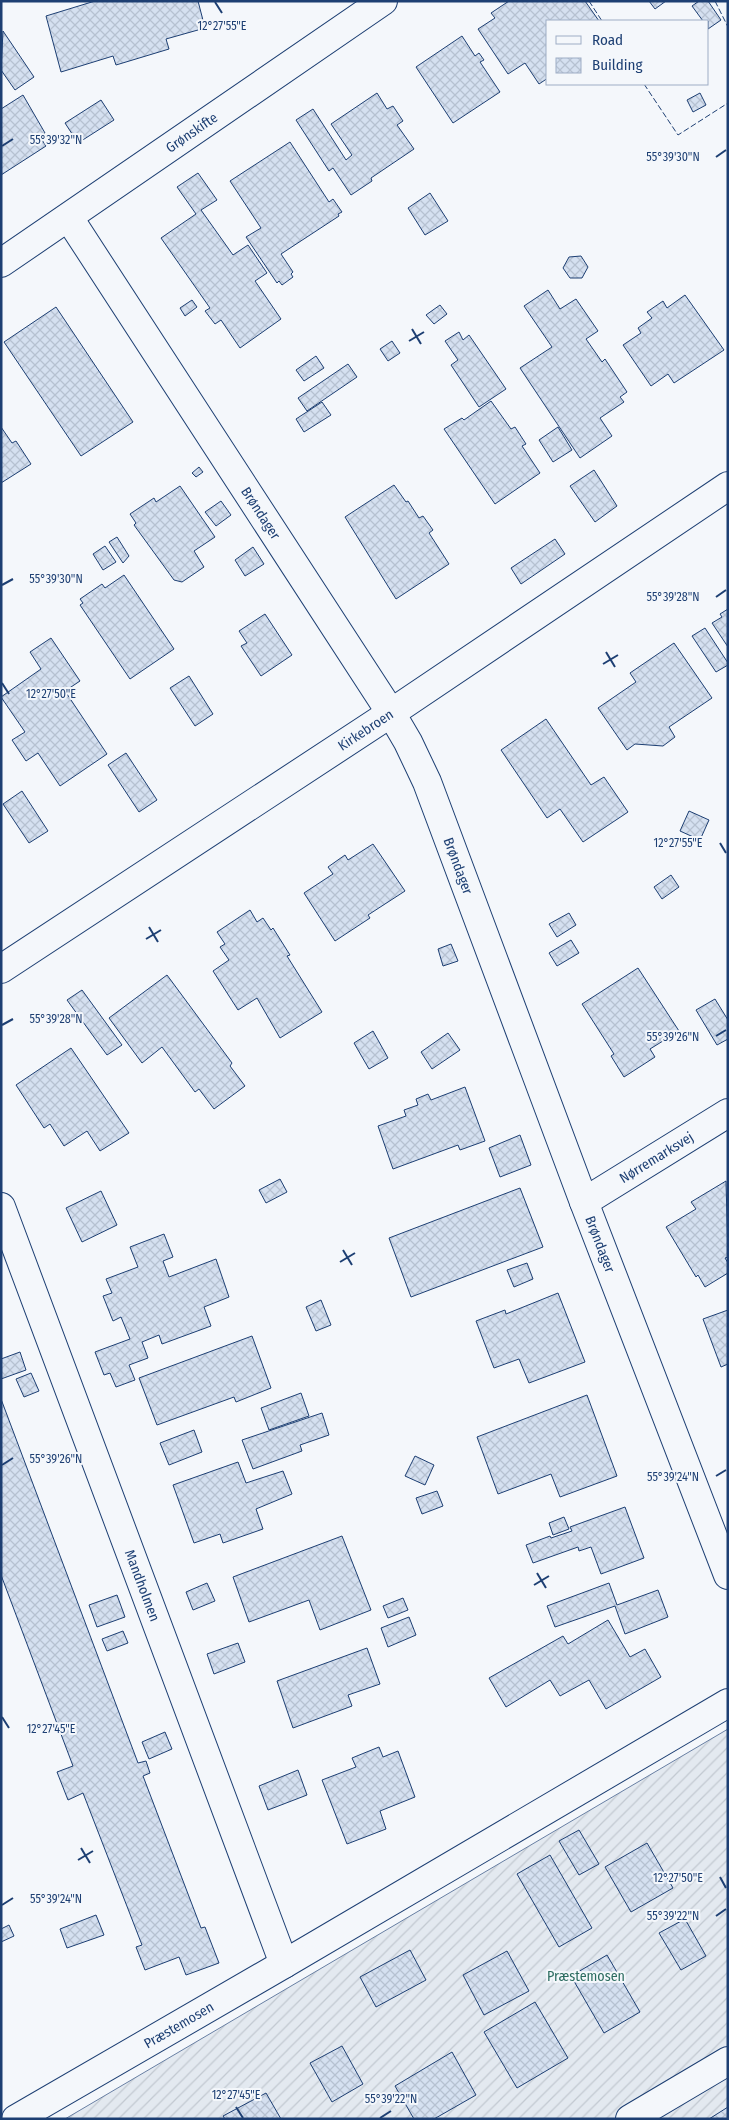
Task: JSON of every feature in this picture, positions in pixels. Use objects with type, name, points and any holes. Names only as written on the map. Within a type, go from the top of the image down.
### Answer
[{"type":"street","name":"Grønskifte","points":[[1,263],[383,1]]},
{"type":"street","name":"Brøndager","points":[[69,218],[391,713],[428,782],[584,1202],[728,1575]]},
{"type":"street","name":"Kirkebroen","points":[[1,969],[391,713],[728,486]]},
{"type":"street","name":"Nørremarksvej","points":[[584,1202],[728,1113]]},
{"type":"street","name":"Mandholmen","points":[[1,1207],[284,1964]]},
{"type":"street","name":"Præstemosen","points":[[16,2119],[284,1964],[728,1702]]},
{"type":"street","points":[[630,2119],[728,2061]]},
{"type":"green space","name":"Præstemosen","points":[[728,1729],[728,2119],[65,2119]]},
{"type":"building","points":[[95,1],[198,1],[205,28],[166,39],[169,49],[116,65],[113,56],[61,72],[46,16]]},
{"type":"building","points":[[509,1],[585,1],[598,20],[546,20],[546,79],[539,84],[525,63],[508,74],[478,29],[495,18],[491,13]]},
{"type":"building","points":[[649,1],[666,1],[655,9]]},
{"type":"building","points":[[699,1],[708,1],[721,20],[709,28],[709,20],[702,20],[692,6]]},
{"type":"building","points":[[3,31],[34,77],[15,90],[1,70]]},
{"type":"building","points":[[462,36],[475,56],[479,53],[484,60],[480,62],[500,92],[453,123],[416,67]]},
{"type":"building","points":[[377,93],[387,109],[393,106],[403,121],[397,125],[414,149],[371,178],[372,181],[351,195],[333,168],[329,171],[296,120],[313,109],[346,160],[352,155],[331,124]]},
{"type":"building","points":[[700,93],[706,105],[693,112],[687,100]]},
{"type":"building","points":[[23,95],[45,133],[40,137],[46,146],[1,175],[1,109]]},
{"type":"building","points":[[101,100],[114,120],[78,143],[65,123]]},
{"type":"building","points":[[290,142],[329,202],[333,199],[342,212],[338,214],[339,216],[281,254],[293,272],[291,274],[293,277],[282,285],[279,281],[277,283],[246,237],[261,228],[230,181]]},
{"type":"building","points":[[198,173],[217,200],[201,210],[233,255],[248,245],[267,273],[255,281],[281,319],[240,348],[221,320],[215,324],[205,311],[210,308],[161,238],[196,214],[177,187]]},
{"type":"building","points":[[430,193],[448,221],[425,235],[408,208]]},
{"type":"building","points":[[581,256],[588,267],[582,278],[570,278],[563,268],[569,257]]},
{"type":"building","points":[[548,290],[560,309],[576,299],[598,331],[586,339],[602,362],[605,359],[627,392],[620,397],[624,402],[600,418],[612,436],[580,458],[520,368],[552,347],[524,306]]},
{"type":"building","points":[[685,295],[724,350],[674,383],[668,374],[651,386],[623,345],[641,333],[638,328],[652,318],[647,312],[663,301],[667,308]]},
{"type":"building","points":[[192,300],[197,307],[185,316],[180,308]]},
{"type":"building","points":[[440,305],[447,314],[434,324],[426,315]]},
{"type":"building","points":[[56,307],[133,422],[81,456],[4,342]]},
{"type":"building","points":[[459,332],[463,340],[469,335],[506,389],[479,407],[451,365],[458,360],[445,341]]},
{"type":"building","points":[[392,341],[400,353],[388,361],[380,349]]},
{"type":"building","points":[[316,356],[324,368],[304,381],[296,370]]},
{"type":"building","points":[[348,364],[357,377],[307,411],[298,398]]},
{"type":"building","points":[[491,401],[511,429],[515,427],[526,444],[522,446],[540,473],[495,504],[444,429],[462,418],[464,420]]},
{"type":"building","points":[[322,402],[331,415],[304,432],[296,419]]},
{"type":"building","points":[[1,427],[12,443],[16,441],[31,464],[1,483]]},
{"type":"building","points":[[558,427],[572,450],[553,462],[539,440]]},
{"type":"building","points":[[199,467],[203,472],[196,477],[192,473]]},
{"type":"building","points":[[594,470],[617,506],[595,522],[570,486]]},
{"type":"building","points":[[394,485],[419,518],[423,516],[433,530],[429,533],[449,564],[396,599],[345,517]]},
{"type":"building","points":[[180,486],[215,537],[194,551],[204,567],[182,582],[174,580],[134,525],[136,523],[130,514],[154,498],[156,502]]},
{"type":"building","points":[[221,501],[231,515],[216,526],[205,512]]},
{"type":"building","points":[[117,537],[129,556],[123,563],[109,542]]},
{"type":"building","points":[[555,539],[565,554],[521,584],[511,568]]},
{"type":"building","points":[[105,546],[116,562],[103,570],[93,554]]},
{"type":"building","points":[[253,547],[264,564],[245,576],[235,560]]},
{"type":"building","points":[[124,575],[174,649],[130,679],[80,605],[83,603],[80,599],[102,584],[105,588]]},
{"type":"building","points":[[728,609],[728,647],[712,623],[722,617],[720,614]]},
{"type":"building","points":[[265,614],[292,655],[261,676],[241,646],[247,643],[239,631]]},
{"type":"building","points":[[705,628],[728,663],[728,665],[716,672],[692,636]]},
{"type":"building","points":[[51,638],[80,681],[65,691],[107,754],[60,786],[38,753],[26,761],[12,740],[25,732],[1,697],[41,669],[30,652]]},
{"type":"building","points":[[674,643],[712,698],[669,727],[675,737],[663,746],[635,744],[627,750],[598,708],[636,682],[630,673]]},
{"type":"building","points":[[189,676],[213,714],[195,726],[170,688]]},
{"type":"building","points":[[546,719],[591,785],[604,777],[628,812],[583,842],[560,809],[547,818],[501,750]]},
{"type":"building","points":[[126,753],[157,800],[139,812],[108,765]]},
{"type":"building","points":[[22,791],[48,831],[29,843],[3,804]]},
{"type":"building","points":[[689,811],[709,820],[700,840],[680,831]]},
{"type":"building","points":[[373,844],[405,891],[368,915],[370,918],[335,941],[304,893],[333,874],[328,867],[345,855],[348,860]]},
{"type":"building","points":[[671,875],[679,887],[662,899],[654,887]]},
{"type":"building","points":[[250,910],[257,922],[263,918],[271,930],[273,928],[290,955],[287,956],[322,1012],[280,1038],[257,998],[238,1010],[213,971],[229,960],[220,947],[225,944],[217,932]]},
{"type":"building","points":[[569,913],[576,925],[557,937],[549,924]]},
{"type":"building","points":[[571,940],[579,953],[557,966],[549,953]]},
{"type":"building","points":[[451,944],[458,961],[443,966],[438,949]]},
{"type":"building","points":[[638,968],[679,1031],[650,1049],[655,1057],[624,1077],[611,1056],[614,1054],[582,1004]]},
{"type":"building","points":[[167,975],[232,1063],[230,1066],[245,1086],[214,1109],[199,1089],[195,1092],[162,1047],[142,1063],[109,1018]]},
{"type":"building","points":[[82,990],[122,1045],[107,1055],[67,1000]]},
{"type":"building","points":[[715,999],[728,1020],[728,1039],[717,1045],[696,1010]]},
{"type":"building","points":[[373,1031],[388,1058],[369,1069],[354,1043]]},
{"type":"building","points":[[448,1033],[460,1050],[432,1069],[421,1052]]},
{"type":"building","points":[[71,1048],[129,1133],[100,1151],[87,1131],[64,1146],[50,1124],[44,1128],[16,1085]]},
{"type":"building","points":[[465,1087],[485,1141],[460,1150],[458,1145],[393,1169],[378,1126],[406,1116],[404,1110],[418,1105],[416,1099],[428,1094],[431,1100]]},
{"type":"building","points":[[520,1135],[531,1165],[500,1177],[489,1148]]},
{"type":"building","points":[[280,1179],[287,1192],[266,1203],[259,1190]]},
{"type":"building","points":[[726,1181],[728,1257],[725,1258],[728,1263],[728,1273],[705,1287],[698,1275],[696,1277],[666,1227],[696,1209],[691,1202]]},
{"type":"building","points":[[520,1188],[543,1247],[411,1297],[389,1238]]},
{"type":"building","points":[[101,1191],[117,1225],[82,1242],[66,1208]]},
{"type":"building","points":[[164,1234],[173,1257],[163,1261],[169,1277],[216,1259],[229,1297],[204,1307],[211,1326],[162,1344],[159,1335],[142,1342],[148,1358],[129,1365],[135,1380],[116,1387],[110,1373],[104,1375],[95,1352],[130,1339],[121,1317],[113,1321],[103,1296],[112,1293],[106,1279],[138,1267],[130,1247]]},
{"type":"building","points":[[527,1263],[533,1279],[514,1287],[507,1270]]},
{"type":"building","points":[[558,1293],[585,1362],[529,1383],[519,1359],[494,1368],[476,1321],[505,1310],[506,1314]]},
{"type":"building","points":[[321,1300],[331,1325],[316,1331],[306,1307]]},
{"type":"building","points":[[728,1310],[728,1364],[721,1367],[703,1319]]},
{"type":"building","points":[[252,1336],[271,1388],[236,1402],[234,1397],[157,1425],[139,1378]]},
{"type":"building","points":[[20,1352],[26,1370],[1,1379],[1,1359]]},
{"type":"building","points":[[31,1373],[39,1391],[24,1397],[16,1379]]},
{"type":"building","points":[[301,1393],[309,1416],[269,1430],[261,1408]]},
{"type":"building","points":[[587,1395],[617,1476],[560,1497],[551,1474],[498,1494],[477,1437]]},
{"type":"building","points":[[1,1399],[138,1763],[146,1761],[150,1773],[143,1776],[201,1928],[205,1927],[219,1963],[186,1975],[179,1957],[145,1970],[136,1947],[142,1945],[83,1793],[68,1800],[57,1772],[73,1766],[1,1575]]},
{"type":"building","points":[[322,1413],[329,1435],[300,1445],[302,1451],[253,1469],[242,1440]]},
{"type":"building","points":[[194,1430],[202,1452],[169,1465],[160,1443]]},
{"type":"building","points":[[415,1456],[434,1465],[425,1485],[405,1476]]},
{"type":"building","points":[[238,1462],[246,1483],[283,1471],[292,1494],[256,1509],[263,1529],[223,1543],[220,1534],[194,1543],[173,1485]]},
{"type":"building","points":[[437,1491],[443,1506],[422,1514],[416,1498]]},
{"type":"building","points":[[625,1507],[644,1558],[601,1574],[591,1547],[579,1551],[578,1547],[533,1563],[526,1545],[550,1536],[551,1538],[572,1531],[570,1527]]},
{"type":"building","points":[[564,1517],[569,1529],[553,1535],[549,1523]]},
{"type":"building","points":[[342,1536],[371,1610],[320,1630],[309,1600],[249,1622],[233,1577]]},
{"type":"building","points":[[207,1583],[215,1601],[193,1610],[186,1592]]},
{"type":"building","points":[[609,1583],[617,1605],[658,1590],[668,1617],[625,1634],[615,1606],[555,1627],[547,1606]]},
{"type":"building","points":[[117,1595],[125,1617],[97,1627],[89,1605]]},
{"type":"building","points":[[403,1598],[408,1610],[388,1618],[383,1606]]},
{"type":"building","points":[[409,1617],[416,1635],[388,1647],[381,1628]]},
{"type":"building","points":[[608,1620],[630,1657],[645,1649],[661,1677],[606,1709],[589,1680],[560,1696],[550,1680],[506,1707],[489,1678],[563,1636],[568,1644]]},
{"type":"building","points":[[123,1631],[128,1643],[107,1651],[102,1639]]},
{"type":"building","points":[[238,1643],[245,1662],[214,1674],[207,1654]]},
{"type":"building","points":[[367,1648],[380,1684],[348,1695],[352,1706],[293,1728],[277,1681]]},
{"type":"building","points":[[165,1732],[172,1749],[149,1759],[142,1742]]},
{"type":"building","points":[[379,1747],[383,1757],[398,1751],[415,1797],[380,1811],[386,1829],[347,1844],[322,1780],[356,1767],[352,1758]]},
{"type":"building","points":[[298,1770],[307,1795],[268,1810],[259,1786]]},
{"type":"building","points":[[579,1830],[599,1864],[579,1875],[559,1841]]},
{"type":"building","points":[[647,1843],[673,1888],[631,1912],[605,1867]]},
{"type":"building","points":[[550,1855],[592,1928],[559,1947],[517,1874]]},
{"type":"building","points":[[96,1915],[104,1935],[67,1948],[60,1929]]},
{"type":"building","points":[[685,1919],[706,1956],[681,1970],[659,1933]]},
{"type":"building","points":[[9,1925],[14,1936],[1,1942],[1,1929]]},
{"type":"building","points":[[410,1950],[426,1980],[376,2007],[360,1977]]},
{"type":"building","points":[[507,1951],[529,1991],[484,2015],[463,1975]]},
{"type":"building","points":[[607,1955],[640,2012],[604,2033],[571,1976]]},
{"type":"building","points":[[535,2002],[568,2058],[517,2088],[484,2032]]},
{"type":"building","points":[[342,2046],[363,2084],[332,2102],[310,2063]]},
{"type":"building","points":[[452,2052],[476,2095],[434,2119],[414,2119],[395,2086]]},
{"type":"building","points":[[266,2093],[281,2119],[225,2119],[223,2116]]},
{"type":"building","points":[[728,2107],[728,2119],[709,2119]]},
{"type":"fence","points":[[589,1],[601,20]]},
{"type":"fence","points":[[715,1],[728,27]]},
{"type":"fence","points":[[645,85],[678,135],[728,103]]}]
